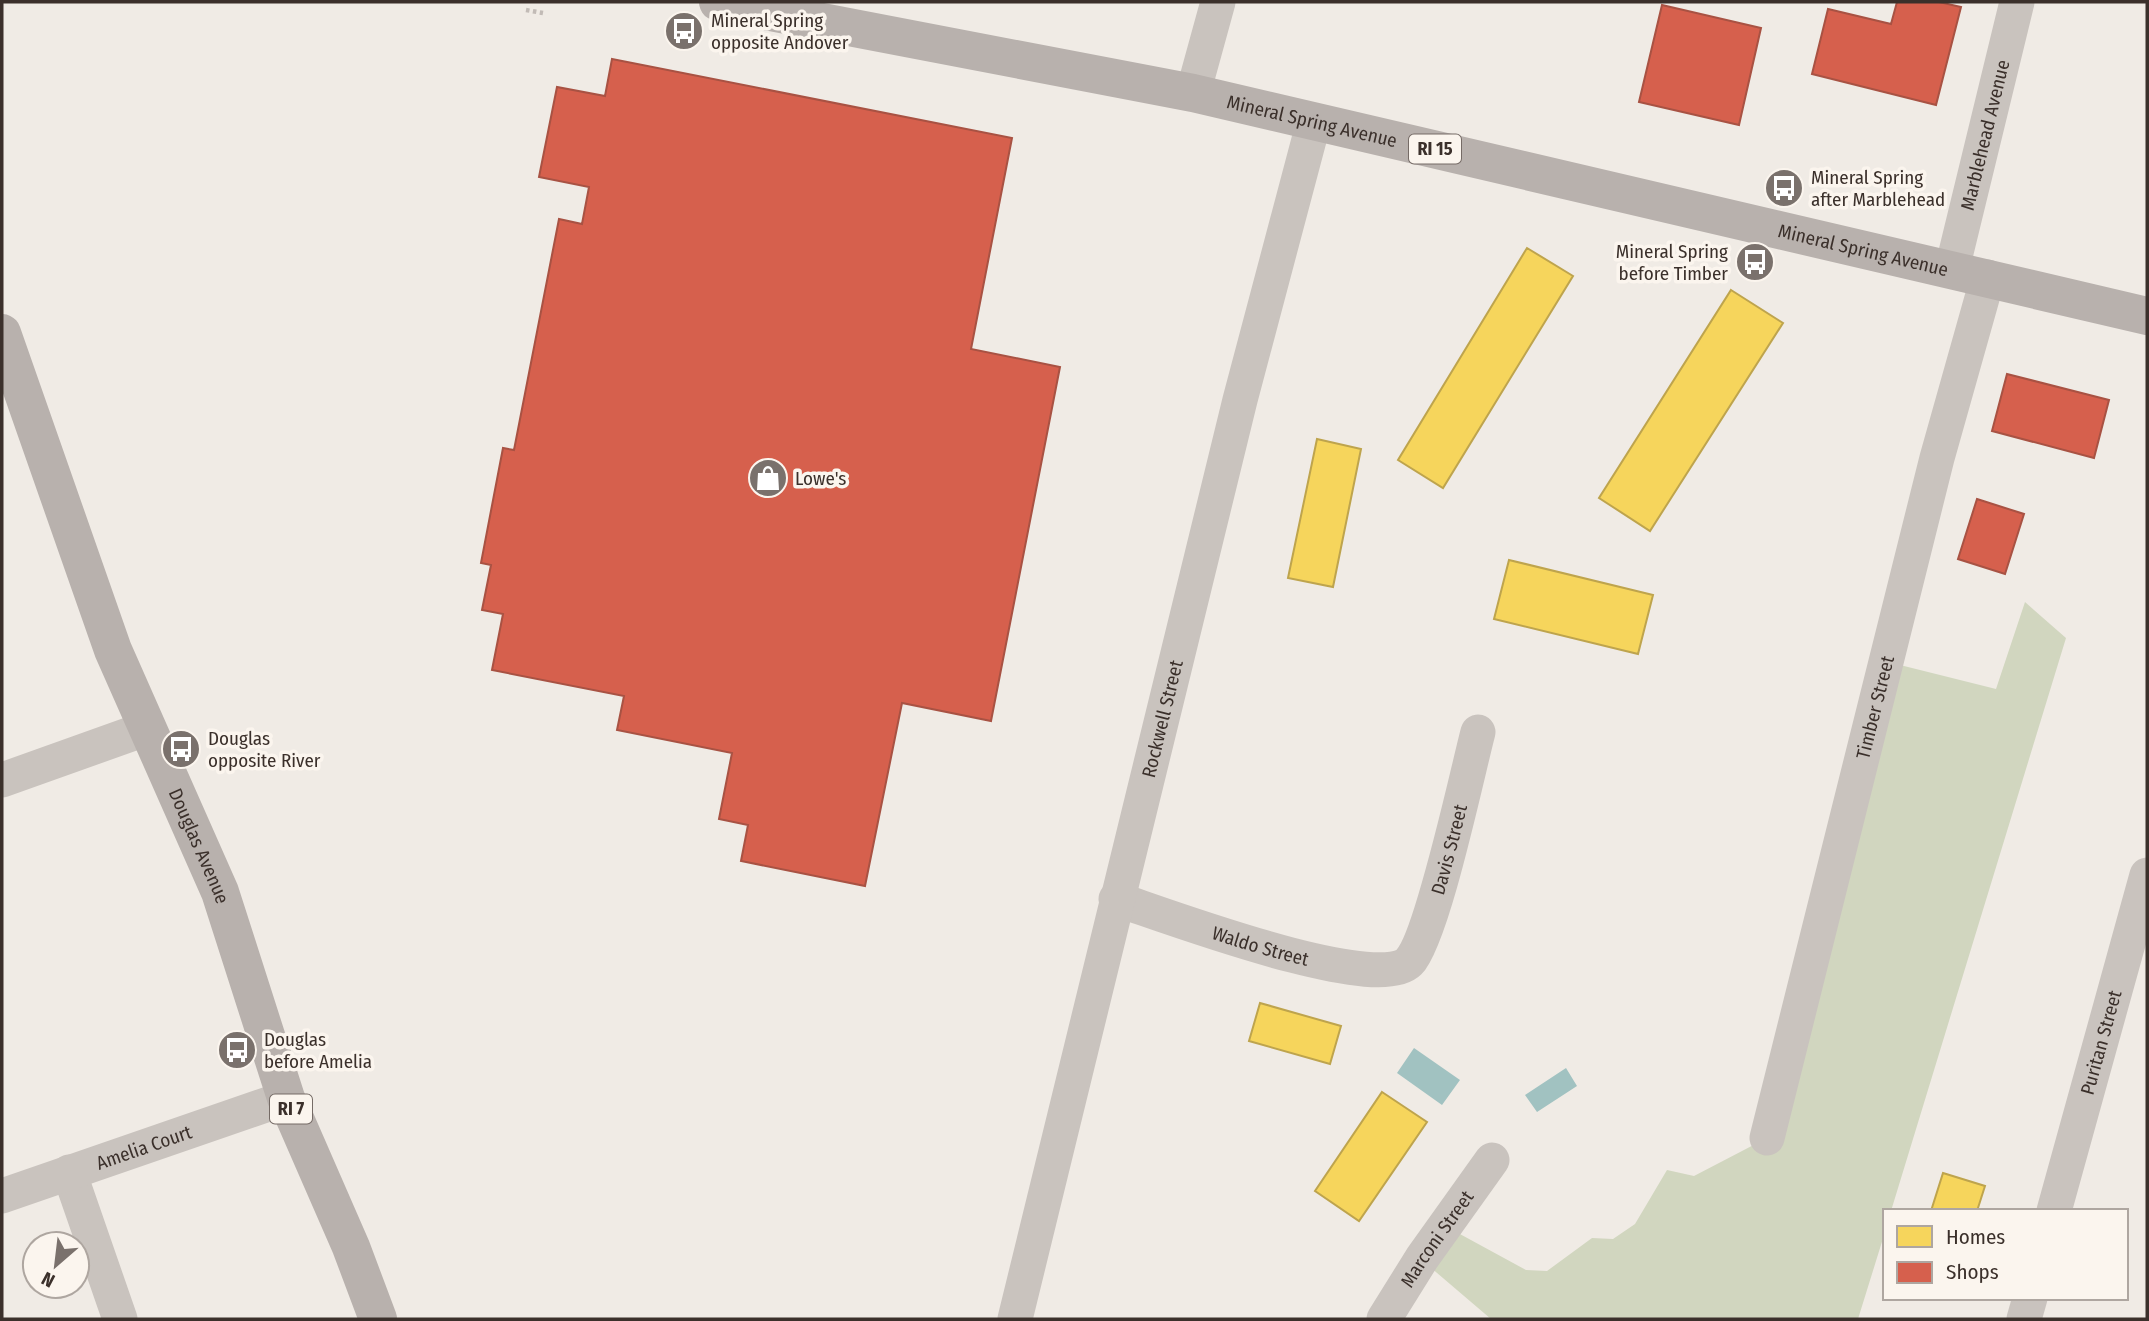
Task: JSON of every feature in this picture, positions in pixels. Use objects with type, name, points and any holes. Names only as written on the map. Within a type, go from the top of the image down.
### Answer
[{"type":"main road","name":"Mineral Spring Avenue","points":[[718,2],[1193,93],[2147,316]]},
{"type":"main road","name":"Douglas Avenue","points":[[2,333],[113,650],[145,729],[220,891],[286,1098],[351,1247],[379,1319]]},
{"type":"street","points":[[1193,93],[1218,2]]},
{"type":"street","name":"Marblehead Avenue","points":[[1970,273],[2017,2]]},
{"type":"street","name":"Rockwell Street","points":[[1015,1319],[1240,400],[1314,121]]},
{"type":"street","name":"Timber Street","points":[[1767,1138],[1937,458],[1970,273]]},
{"type":"street","points":[[2,780],[145,729]]},
{"type":"street","name":"Davis Street","points":[[1409,962],[1426,928],[1478,732]]},
{"type":"street","name":"Puritan Street","points":[[2055,1209],[2147,875]]},
{"type":"street","name":"Waldo Street","points":[[1116,899],[1288,954],[1331,965],[1384,971],[1409,962]]},
{"type":"street","name":"Amelia Court","points":[[2,1196],[286,1098]]},
{"type":"street","name":"Marconi Street","points":[[1384,1319],[1422,1258],[1492,1160]]},
{"type":"street","points":[[69,1172],[120,1319]]},
{"type":"street","points":[[2024,1319],[2029,1300]]},
{"type":"path","points":[[526,10],[543,13]]},
{"type":"green space","points":[[2025,602],[2066,638],[1892,1209],[1883,1209],[1883,1238],[1858,1319],[1491,1319],[1423,1261],[1447,1227],[1526,1270],[1547,1271],[1592,1238],[1613,1239],[1635,1224],[1667,1170],[1694,1176],[1767,1138],[1892,663],[1996,689]]},
{"type":"water","points":[[1414,1048],[1460,1080],[1442,1105],[1397,1073]]},
{"type":"water","points":[[1566,1068],[1577,1086],[1537,1112],[1525,1095]]},
{"type":"building: Homes","points":[[1527,248],[1573,276],[1443,488],[1398,460]]},
{"type":"building: Homes","points":[[1731,290],[1783,323],[1650,531],[1599,498]]},
{"type":"building: Homes","points":[[1317,439],[1361,449],[1333,587],[1288,578]]},
{"type":"building: Homes","points":[[1509,560],[1653,595],[1638,654],[1494,619]]},
{"type":"building: Homes","points":[[1260,1003],[1341,1026],[1330,1064],[1249,1041]]},
{"type":"building: Homes","points":[[1382,1092],[1427,1122],[1359,1221],[1315,1191]]},
{"type":"building: Homes","points":[[1943,1173],[1985,1186],[1978,1209],[1932,1209]]},
{"type":"building: Shops","points":[[1897,2],[1939,2],[1961,7],[1936,105],[1812,74],[1828,9],[1891,24]]},
{"type":"building: Shops","points":[[1662,5],[1761,28],[1739,125],[1639,102]]},
{"type":"building: Shops","name":"Lowe's","points":[[612,59],[1012,138],[971,349],[1060,367],[991,721],[902,703],[865,886],[741,861],[748,825],[719,819],[732,753],[617,730],[624,696],[492,670],[503,614],[482,610],[491,565],[481,563],[503,448],[514,450],[559,219],[582,224],[589,187],[539,177],[557,87],[605,96]]},
{"type":"building: Shops","points":[[2007,374],[2109,400],[2094,458],[1992,431]]},
{"type":"building: Shops","points":[[1977,499],[2024,514],[2005,574],[1958,559]]},
{"type":"place","name":"Mineral Spring opposite Andover","points":[[684,31]]},
{"type":"place","name":"Mineral Spring after Marblehead","points":[[1784,188]]},
{"type":"place","name":"Mineral Spring before Timber","points":[[1755,262]]},
{"type":"place","name":"Lowe's","points":[[768,478]]},
{"type":"place","name":"Douglas opposite River","points":[[181,749]]},
{"type":"place","name":"Douglas before Amelia","points":[[237,1050]]}]
